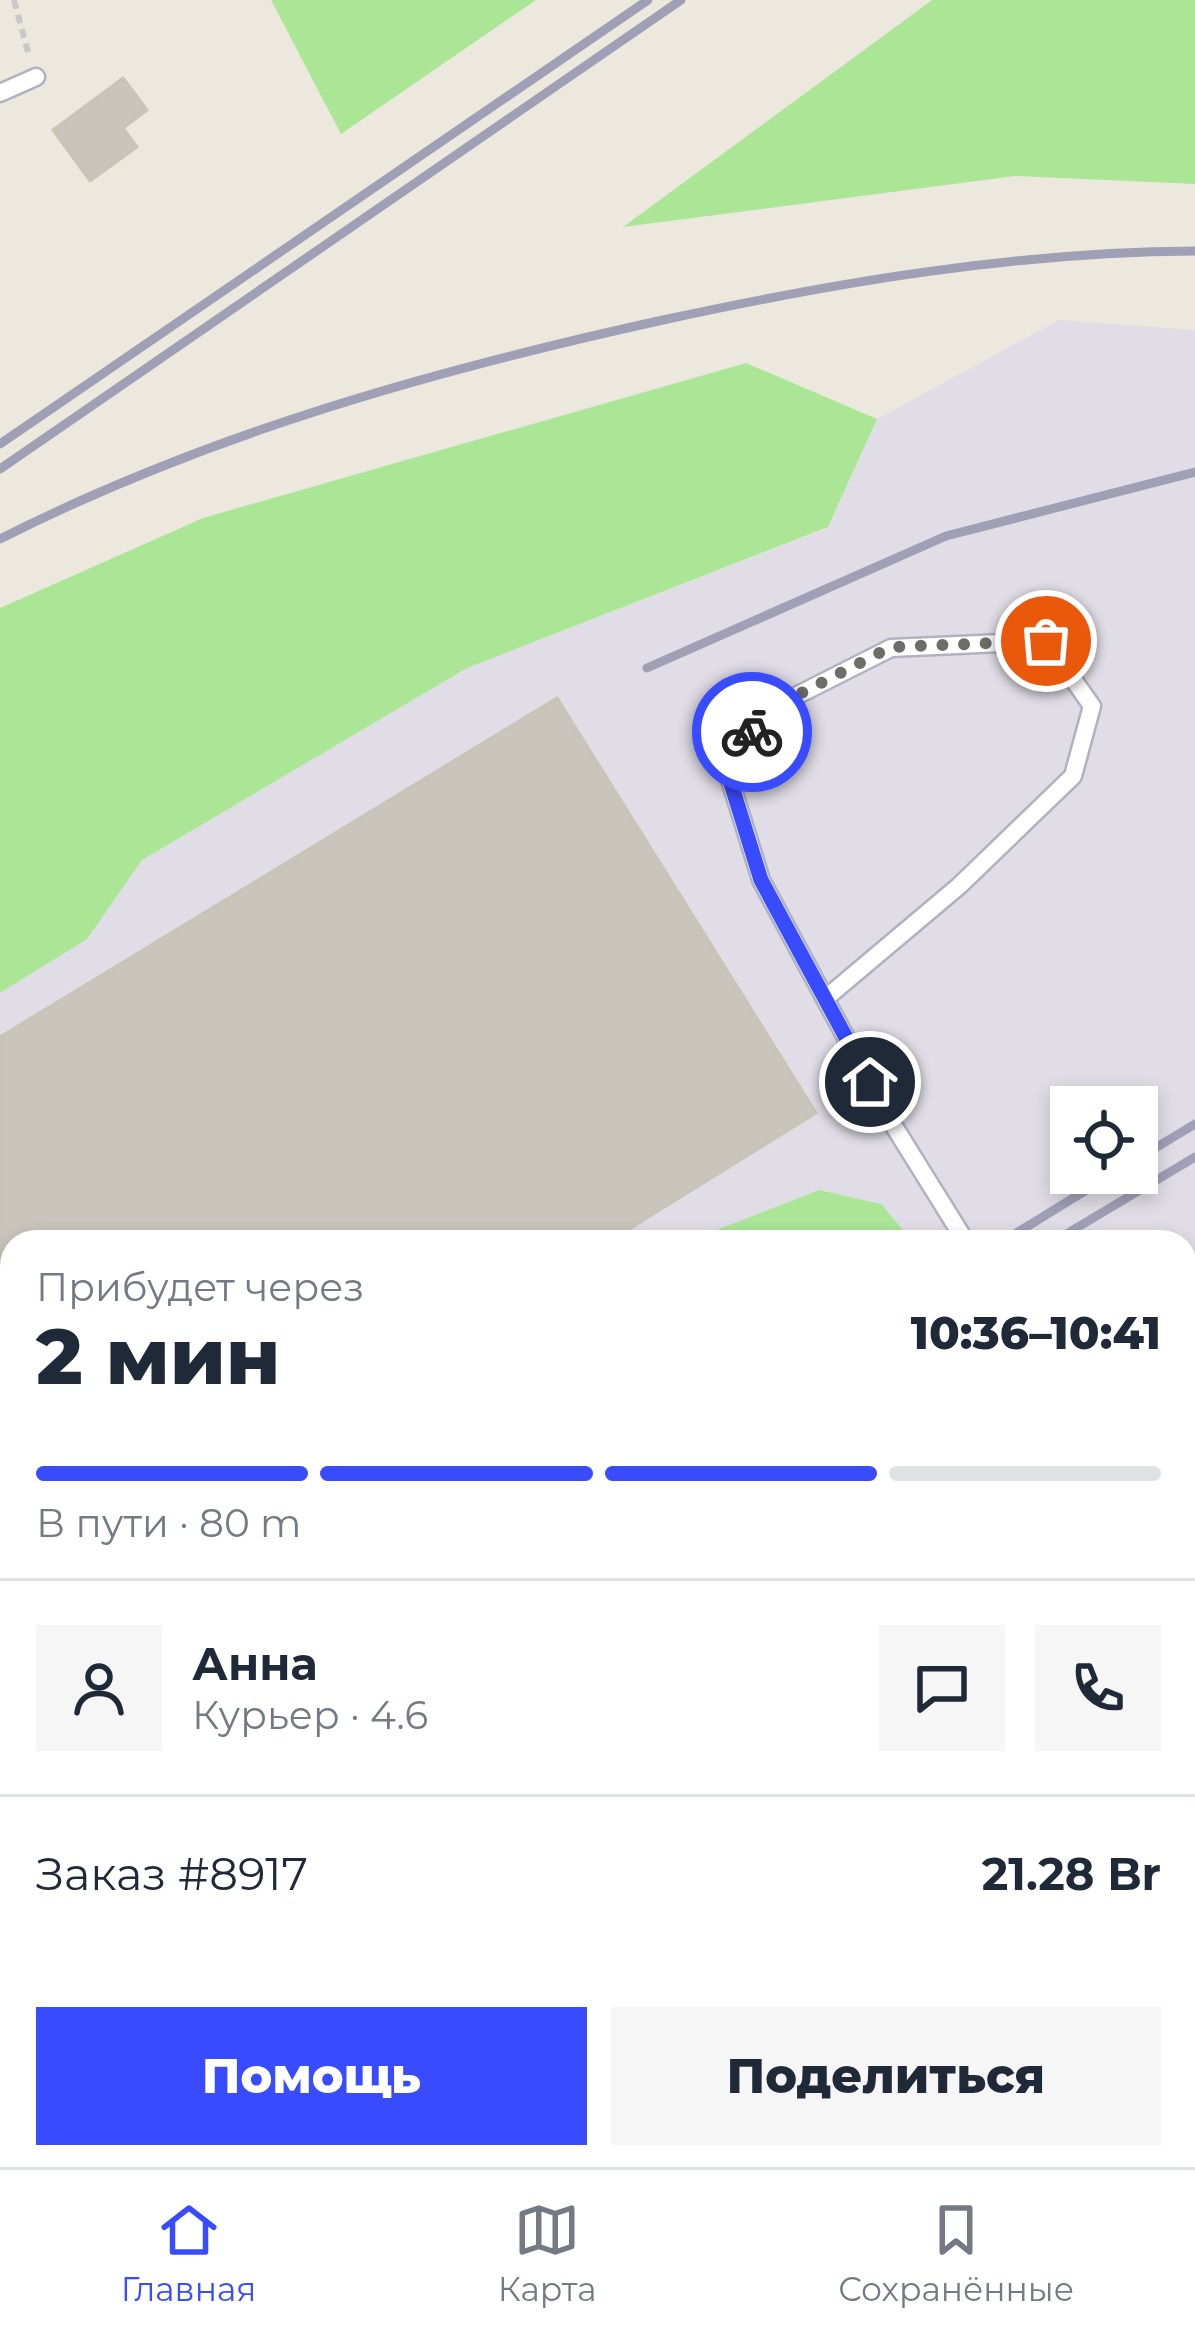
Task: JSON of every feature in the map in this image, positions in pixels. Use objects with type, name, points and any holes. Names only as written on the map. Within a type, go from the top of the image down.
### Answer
[{"type":"lane","points":[[0,93],[36,76]]},
{"type":"lane","points":[[826,998],[958,886],[1073,776],[1092,706],[1046,641],[891,647],[778,705],[724,761],[761,880],[892,1123],[959,1230]]},
{"type":"path","points":[[14,0],[36,76]]},
{"type":"shaded area","points":[[1059,320],[1195,330],[1195,1230],[0,1230],[0,993],[86,939],[142,860],[467,668],[828,528],[877,419]]},
{"type":"green space","points":[[271,0],[536,0],[341,134]]},
{"type":"green space","points":[[932,0],[1195,0],[1195,184],[1015,176],[623,227]]},
{"type":"green space","points":[[746,363],[877,419],[828,527],[467,668],[142,860],[87,939],[0,993],[0,608],[203,518]]},
{"type":"green space","points":[[819,1190],[881,1204],[903,1230],[717,1230]]},
{"type":"building","points":[[123,78],[147,110],[123,128],[137,147],[90,181],[53,130]]},
{"type":"building","points":[[557,698],[816,1113],[627,1230],[0,1230],[0,1037]]},
{"type":"railway","points":[[0,444],[648,0]]},
{"type":"railway","points":[[0,469],[681,0]]},
{"type":"railway","points":[[0,539],[79,501],[242,436],[408,383],[578,339],[795,293],[928,272],[1061,257],[1195,251]]},
{"type":"railway","points":[[647,668],[946,536],[1195,472]]},
{"type":"railway","points":[[1158,1146],[1195,1124]]},
{"type":"railway","points":[[1073,1230],[1195,1157]]},
{"type":"railway","points":[[1021,1230],[1080,1194]]},
{"type":"way so far","points":[[752,732],[778,705],[891,647],[1046,641]]},
{"type":"route","points":[[752,732],[724,761],[761,880],[870,1082]]}]
